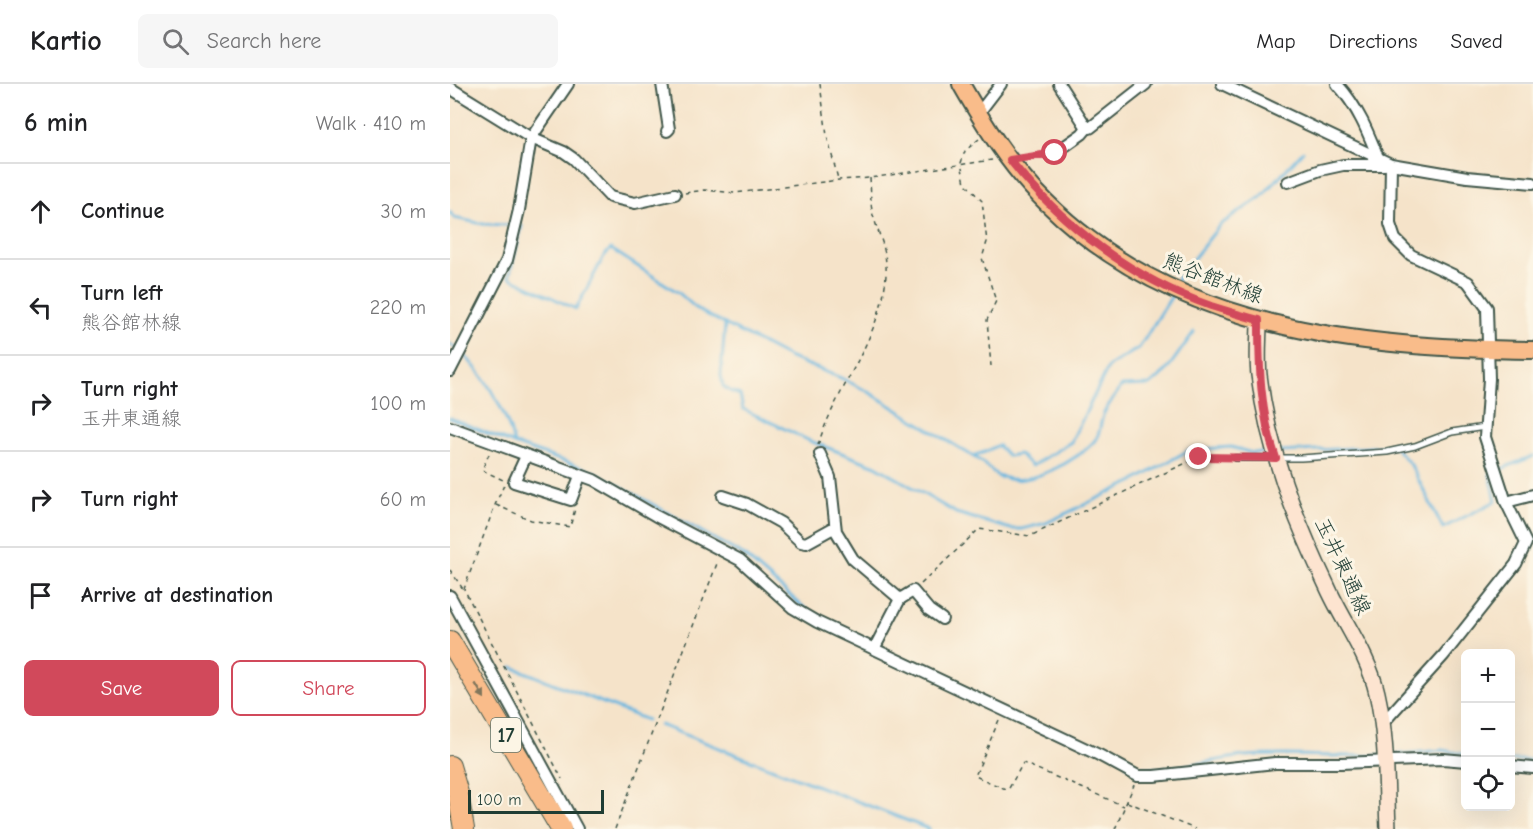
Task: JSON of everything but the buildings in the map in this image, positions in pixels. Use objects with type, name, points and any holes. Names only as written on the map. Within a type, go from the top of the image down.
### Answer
[{"type":"highway","name":"17","points":[[450,641],[561,829]]},
{"type":"highway","points":[[450,766],[464,829]]},
{"type":"highway","points":[[450,821],[451,829]]},
{"type":"main road","name":"熊谷館林線","points":[[961,84],[978,114],[1010,160],[1046,202],[1072,226],[1110,254],[1137,271],[1184,294],[1210,306],[1313,332],[1423,347],[1533,350]]},
{"type":"street","points":[[450,371],[507,260],[519,210],[531,138],[568,84]]},
{"type":"street","points":[[662,84],[669,129],[667,131]]},
{"type":"street","points":[[978,114],[1001,84]]},
{"type":"street","points":[[1059,84],[1087,128]]},
{"type":"street","points":[[1055,153],[1146,84]]},
{"type":"street","points":[[1222,84],[1391,164],[1467,177],[1533,183]]},
{"type":"street","points":[[1337,84],[1347,95],[1366,125],[1379,160]]},
{"type":"street","points":[[450,88],[531,138],[555,147],[569,156],[610,197],[635,203],[675,195]]},
{"type":"street","points":[[1288,182],[1320,170],[1344,165],[1391,164]]},
{"type":"street","points":[[1382,724],[1444,655],[1516,564],[1526,543],[1506,501],[1485,437],[1489,349],[1487,308],[1468,282],[1411,255],[1395,239],[1390,224],[1391,164]]},
{"type":"street","name":"玉井東通線","points":[[1259,320],[1259,372],[1267,426],[1276,458],[1291,504],[1322,577],[1365,658],[1377,692],[1385,758],[1388,829]]},
{"type":"street","points":[[450,427],[493,445],[594,480],[740,560],[793,608],[1138,776],[1154,777],[1275,763],[1385,758],[1461,761]]},
{"type":"street","points":[[820,454],[830,477],[835,527],[854,560],[900,599]]},
{"type":"street","points":[[526,456],[514,482],[571,500],[580,476]]},
{"type":"street","points":[[1506,501],[1533,495]]},
{"type":"street","points":[[723,496],[747,504],[781,523],[801,542],[806,543],[835,527]]},
{"type":"street","points":[[875,646],[900,599],[913,591],[929,610],[942,619]]},
{"type":"street","points":[[450,596],[577,829]]},
{"type":"street","points":[[1515,766],[1533,768]]},
{"type":"lane","points":[[1236,458],[1387,452],[1415,446],[1452,432],[1485,427]]},
{"type":"path","points":[[820,84],[827,136],[839,180]]},
{"type":"path","points":[[989,130],[965,151],[961,163],[965,183],[982,201],[987,242],[982,258],[996,301],[987,320],[991,366]]},
{"type":"path","points":[[675,195],[704,190],[735,193],[870,178],[986,159],[1010,160],[1055,153]]},
{"type":"path","points":[[820,454],[817,447],[822,432],[856,364],[882,304],[886,275],[885,251],[872,213],[870,178]]},
{"type":"path","points":[[464,590],[495,505],[506,482],[482,470],[493,445]]},
{"type":"path","points":[[913,591],[979,529],[1030,536],[1199,457],[1236,458]]},
{"type":"path","points":[[495,505],[531,520],[570,527],[577,501]]},
{"type":"path","points":[[615,829],[722,551]]},
{"type":"path","points":[[450,570],[464,590],[563,781]]},
{"type":"path","points":[[1003,711],[975,776],[1008,790],[1023,763],[1124,806]]},
{"type":"path","points":[[1115,829],[1138,776]]},
{"type":"path","points":[[1127,802],[1195,829]]},
{"type":"waterway","points":[[1176,285],[1178,278],[1220,225],[1261,197],[1303,151]]},
{"type":"waterway","points":[[450,212],[454,218],[483,224],[507,225]]},
{"type":"waterway","points":[[522,226],[509,277],[576,309],[604,256],[611,249],[679,293],[698,310],[788,357],[867,391],[982,462],[1000,478],[1001,476],[1023,479],[1037,476],[1065,463],[1089,447],[1099,433],[1104,413],[1122,386],[1150,385],[1166,371],[1194,332]]},
{"type":"waterway","points":[[972,456],[998,445],[1008,456],[1019,454],[1032,466],[1071,442],[1109,366],[1139,348],[1173,294]]},
{"type":"waterway","points":[[725,324],[721,375],[723,386],[740,395],[743,409],[810,441],[876,466],[956,513],[1011,529],[1022,529],[1046,523],[1136,480],[1189,450],[1231,447],[1252,453],[1269,452]]},
{"type":"waterway","points":[[450,344],[471,363],[490,389],[505,417],[514,444]]},
{"type":"waterway","points":[[450,418],[514,444],[595,472],[743,555],[808,611]]},
{"type":"waterway","points":[[1279,452],[1394,446],[1411,465],[1443,528],[1496,501],[1490,474],[1493,473]]},
{"type":"waterway","points":[[1499,470],[1533,456]]},
{"type":"waterway","points":[[512,667],[647,720]]},
{"type":"waterway","points":[[660,725],[929,829]]},
{"type":"waterway","points":[[1390,755],[1442,750],[1461,753]]},
{"type":"waterway","points":[[1127,765],[1156,769],[1246,756],[1380,755]]},
{"type":"waterway","points":[[1515,760],[1533,760]]},
{"type":"route","points":[[1055,153],[1010,160],[1029,184],[1072,226],[1137,271],[1210,306],[1259,320],[1259,372],[1267,426],[1276,458],[1199,457]]}]
